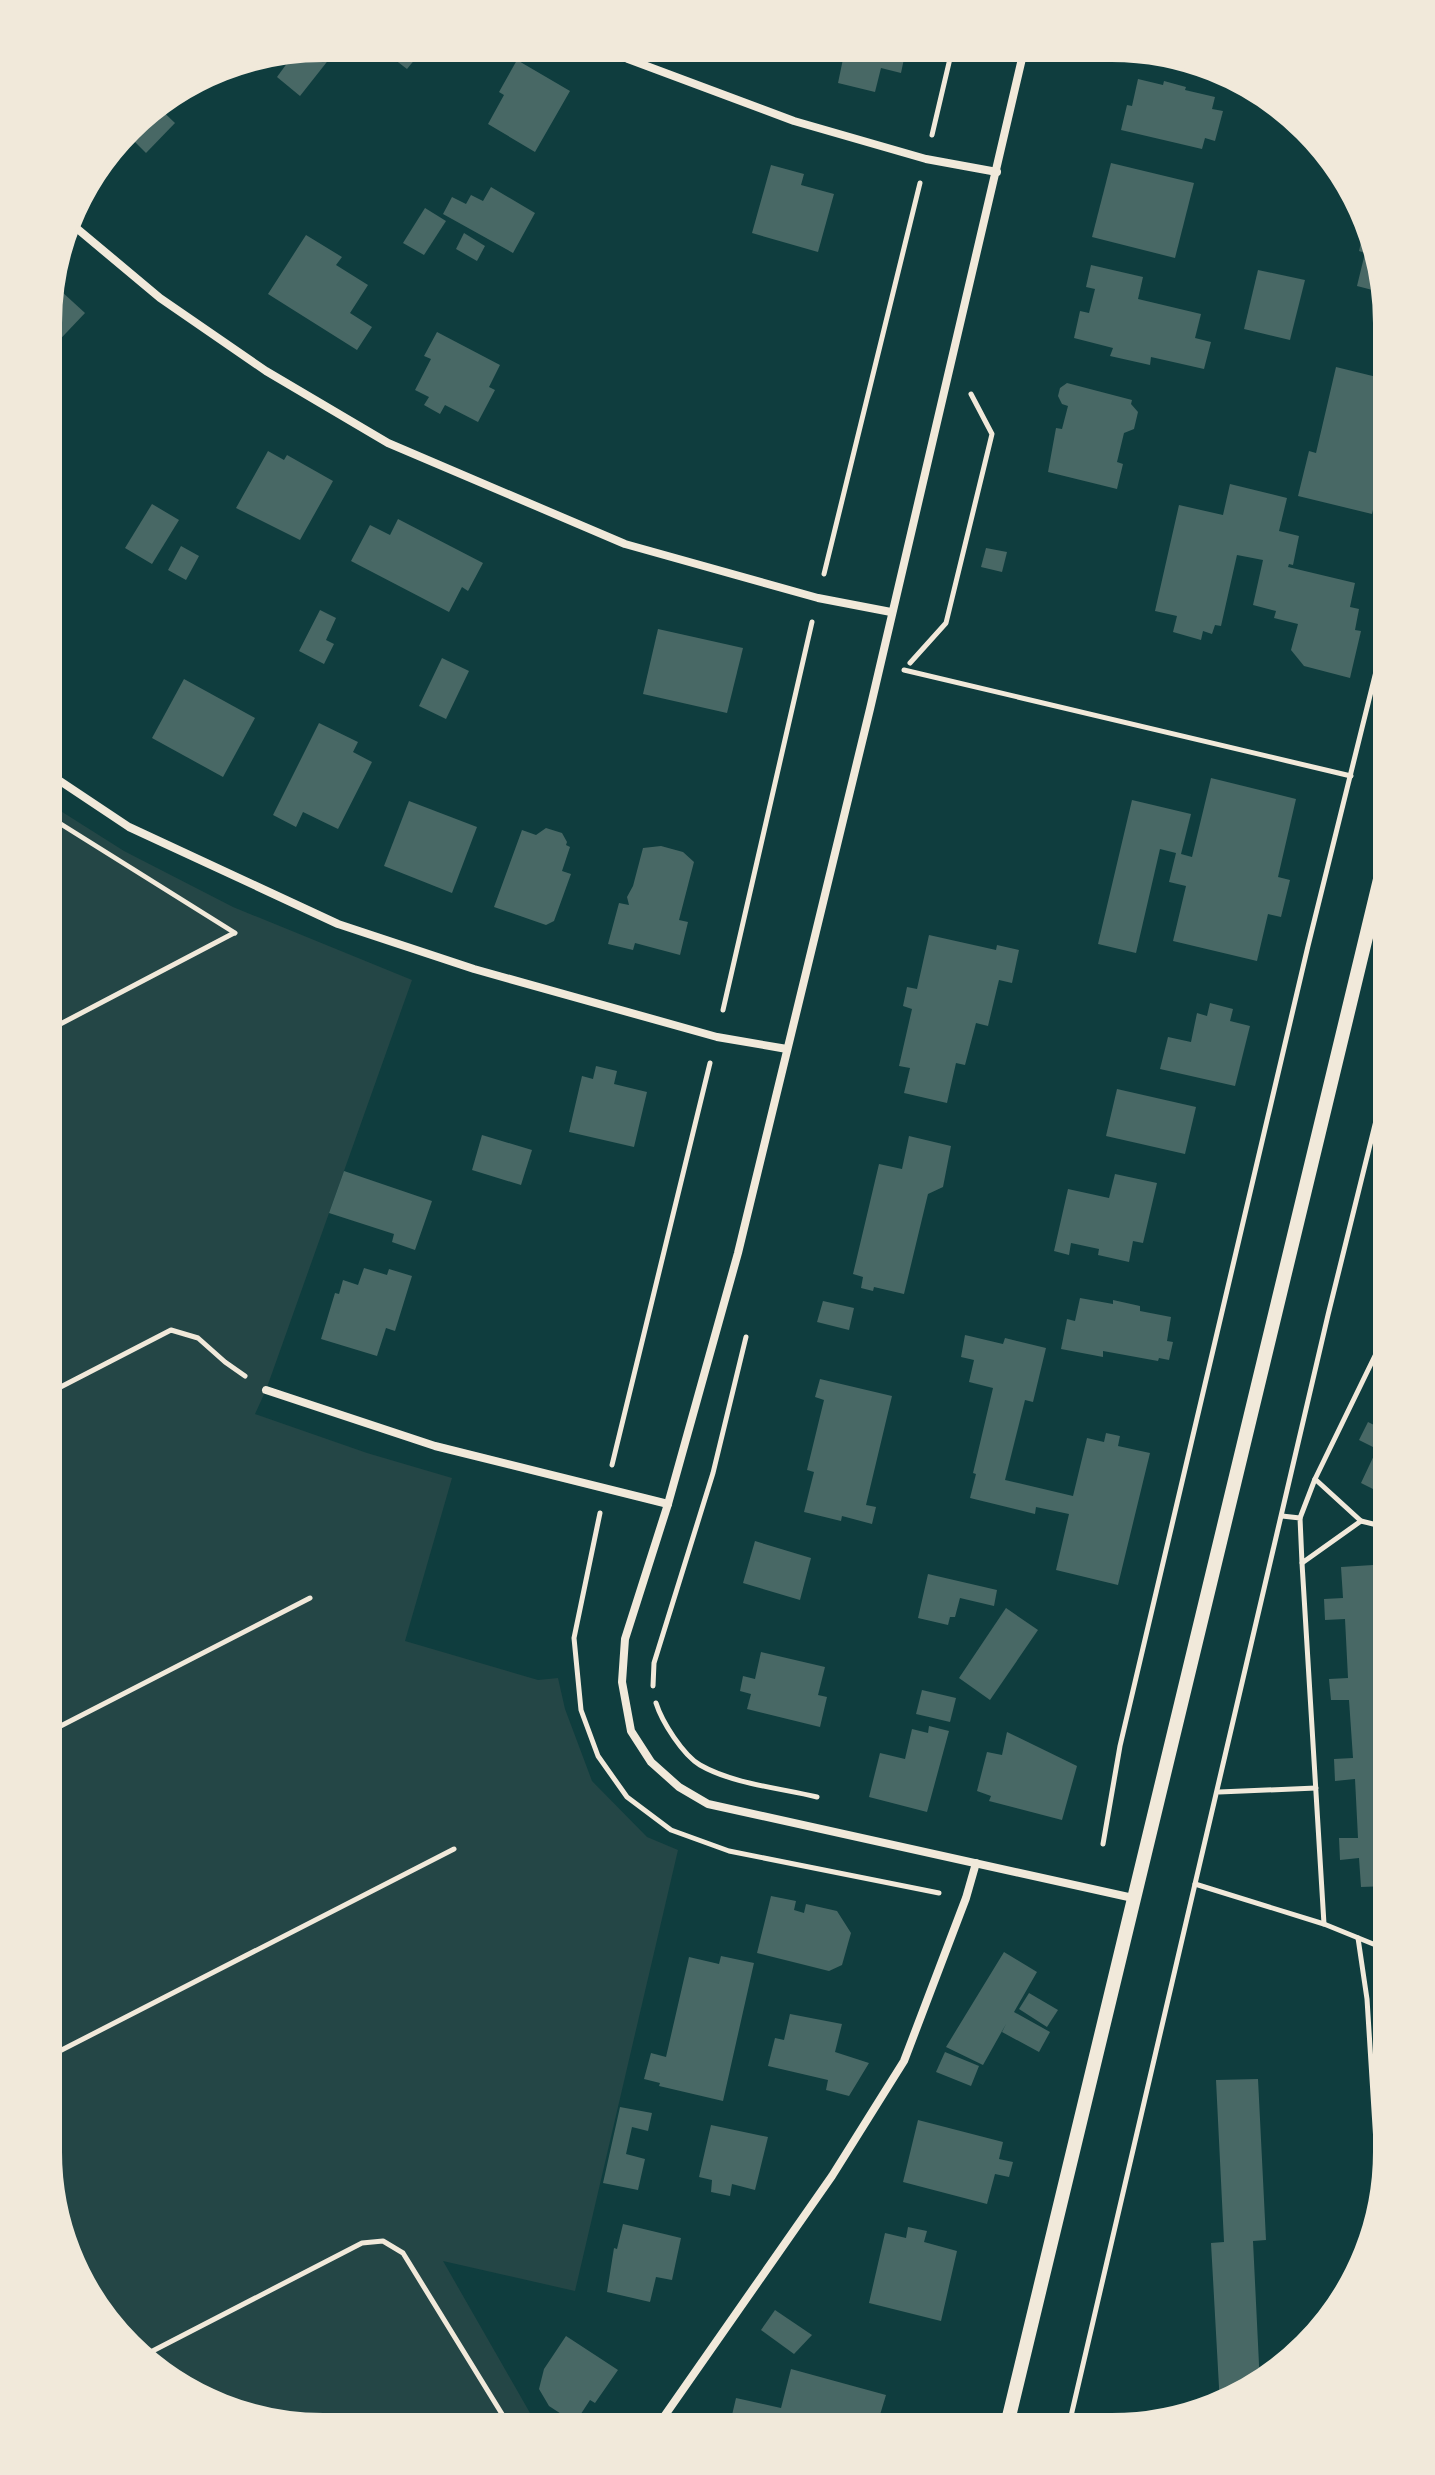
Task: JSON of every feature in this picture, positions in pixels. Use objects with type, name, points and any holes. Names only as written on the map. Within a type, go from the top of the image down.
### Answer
[{"type":"street","points":[[631,60],[794,121],[926,159],[997,172]]},
{"type":"street","points":[[1022,60],[738,1253],[668,1504],[625,1639],[622,1682],[631,1731],[651,1762],[679,1787],[708,1804],[1133,1898]]},
{"type":"street","points":[[77,229],[160,298],[266,371],[388,443],[625,544],[818,598],[891,612]]},
{"type":"street","points":[[60,781],[129,827],[338,924],[474,969],[701,1033],[787,1049]]},
{"type":"street","points":[[1009,2415],[1375,901]]},
{"type":"street","points":[[266,1390],[435,1446],[668,1504]]},
{"type":"street","points":[[665,2415],[832,2176],[904,2061],[966,1898],[976,1863]]},
{"type":"path","points":[[901,685],[905,670],[946,623],[992,434],[971,393]]},
{"type":"path","points":[[880,664],[1351,776]]},
{"type":"path","points":[[1103,1844],[1123,1731],[1375,678]]},
{"type":"path","points":[[60,824],[235,933],[60,1024]]},
{"type":"path","points":[[1071,2415],[1375,1128]]},
{"type":"path","points":[[60,1387],[171,1330],[198,1338],[225,1362],[266,1390]]},
{"type":"path","points":[[747,1334],[713,1473],[654,1663],[653,1690],[659,1711],[675,1739],[698,1764],[735,1778],[824,1798]]},
{"type":"path","points":[[1324,1924],[1300,1518],[1315,1479],[1374,1357]]},
{"type":"path","points":[[1315,1479],[1361,1521],[1374,1524]]},
{"type":"path","points":[[1282,1516],[1300,1518]]},
{"type":"path","points":[[1302,1563],[1361,1521]]},
{"type":"path","points":[[60,1726],[310,1598]]},
{"type":"path","points":[[1219,1792],[1316,1788]]},
{"type":"path","points":[[60,2051],[454,1849]]},
{"type":"path","points":[[1195,1884],[1324,1924],[1374,1944]]},
{"type":"path","points":[[1358,1937],[1367,1999],[1374,2111]]},
{"type":"path","points":[[152,2351],[362,2243],[383,2241],[403,2253],[503,2415]]},
{"type":"shaded area","points":[[60,811],[124,851],[233,907],[412,980],[255,1414],[367,1453],[452,1478],[405,1641],[538,1680],[558,1678],[565,1709],[592,1781],[647,1837],[678,1850],[575,2291],[443,2261],[531,2415],[289,2413],[222,2395],[191,2380],[163,2361],[114,2312],[95,2284],[69,2220],[62,2186],[60,2152]]},
{"type":"building","points":[[328,60],[300,96],[277,77],[288,62]]},
{"type":"building","points":[[395,60],[414,60],[407,69]]},
{"type":"building","points":[[517,60],[570,91],[535,152],[488,124],[504,95],[499,92]]},
{"type":"building","points":[[843,60],[904,60],[901,73],[881,68],[875,92],[838,83]]},
{"type":"building","points":[[1138,79],[1163,85],[1164,81],[1215,97],[1212,109],[1223,111],[1215,141],[1205,138],[1202,149],[1121,130],[1127,105],[1132,106]]},
{"type":"building","points":[[164,113],[175,123],[146,153],[134,141]]},
{"type":"building","points":[[1111,163],[1194,183],[1175,258],[1092,237]]},
{"type":"building","points":[[771,165],[804,174],[801,185],[834,194],[818,252],[752,233]]},
{"type":"building","points":[[491,187],[535,213],[513,253],[443,214],[452,197],[466,204],[471,195],[483,201]]},
{"type":"building","points":[[425,208],[446,221],[424,255],[403,243]]},
{"type":"building","points":[[464,233],[485,246],[477,261],[456,249]]},
{"type":"building","points":[[306,235],[342,257],[336,265],[368,285],[350,313],[372,327],[357,350],[268,294]]},
{"type":"building","points":[[1365,253],[1372,290],[1357,286]]},
{"type":"building","points":[[1091,265],[1143,277],[1138,299],[1201,314],[1195,338],[1211,342],[1204,369],[1151,357],[1150,365],[1110,356],[1113,348],[1074,338],[1080,311],[1089,313],[1095,289],[1086,287]]},
{"type":"building","points":[[1258,270],[1305,280],[1290,340],[1244,329]]},
{"type":"building","points":[[62,292],[85,313],[60,339]]},
{"type":"building","points":[[437,332],[500,365],[489,387],[495,390],[478,422],[445,405],[440,414],[424,405],[429,397],[415,390],[431,359],[424,356]]},
{"type":"building","points":[[1336,367],[1375,377],[1375,502],[1372,514],[1298,496],[1309,451],[1316,453]]},
{"type":"building","points":[[1067,383],[1132,400],[1131,404],[1138,412],[1134,429],[1124,433],[1117,462],[1123,464],[1117,489],[1048,472],[1056,428],[1062,429],[1068,406],[1062,404],[1058,396],[1060,388]]},
{"type":"building","points":[[268,451],[284,460],[287,455],[333,481],[300,540],[236,508]]},
{"type":"building","points":[[1230,484],[1287,498],[1279,531],[1299,536],[1293,565],[1289,564],[1288,567],[1355,583],[1350,607],[1359,609],[1355,630],[1361,631],[1350,678],[1304,666],[1291,650],[1298,624],[1274,618],[1276,611],[1253,605],[1263,560],[1237,555],[1221,626],[1215,625],[1212,634],[1203,631],[1201,640],[1173,632],[1177,616],[1155,611],[1179,505],[1223,515]]},
{"type":"building","points":[[152,504],[179,520],[152,564],[125,548]]},
{"type":"building","points":[[398,519],[483,563],[468,591],[462,587],[449,612],[351,561],[370,525],[390,535]]},
{"type":"building","points":[[181,546],[199,556],[186,580],[168,570]]},
{"type":"building","points":[[986,548],[1007,552],[1002,572],[981,567]]},
{"type":"building","points":[[320,610],[336,618],[326,640],[334,644],[324,664],[299,651]]},
{"type":"building","points":[[658,629],[743,648],[727,713],[643,694]]},
{"type":"building","points":[[442,658],[469,671],[446,719],[419,706]]},
{"type":"building","points":[[184,679],[255,718],[223,777],[152,738]]},
{"type":"building","points":[[319,723],[358,742],[353,752],[372,762],[338,829],[303,812],[296,827],[273,815]]},
{"type":"building","points":[[1211,778],[1296,799],[1278,877],[1290,880],[1281,917],[1268,914],[1257,961],[1173,941],[1186,886],[1169,882],[1176,853],[1160,849],[1136,953],[1098,944],[1132,800],[1191,814],[1181,854],[1192,857]]},
{"type":"building","points":[[409,801],[477,827],[452,893],[384,866]]},
{"type":"building","points":[[546,828],[562,833],[566,845],[570,847],[562,871],[571,874],[554,921],[546,925],[494,907],[522,830],[536,835]]},
{"type":"building","points":[[661,846],[683,852],[694,862],[679,920],[688,922],[680,955],[635,943],[633,950],[608,944],[619,903],[629,905],[627,897],[643,848]]},
{"type":"building","points":[[929,935],[996,950],[997,945],[1019,950],[1012,983],[999,980],[988,1026],[976,1023],[965,1065],[956,1063],[947,1103],[904,1093],[910,1068],[899,1066],[912,1009],[903,1006],[907,987],[917,989]]},
{"type":"building","points":[[1210,1003],[1233,1009],[1230,1021],[1250,1026],[1235,1086],[1160,1069],[1168,1037],[1191,1042],[1197,1013],[1207,1016]]},
{"type":"building","points":[[596,1066],[617,1071],[614,1084],[647,1092],[634,1147],[569,1132],[582,1076],[593,1079]]},
{"type":"building","points":[[1117,1089],[1196,1107],[1185,1154],[1106,1136]]},
{"type":"building","points":[[482,1135],[532,1150],[521,1185],[472,1170]]},
{"type":"building","points":[[909,1136],[951,1146],[943,1187],[928,1194],[904,1294],[874,1287],[873,1291],[861,1288],[863,1277],[853,1274],[879,1164],[902,1169]]},
{"type":"building","points":[[344,1171],[432,1201],[415,1250],[392,1242],[394,1234],[329,1213]]},
{"type":"building","points":[[1115,1174],[1157,1183],[1143,1243],[1133,1241],[1129,1262],[1098,1255],[1099,1249],[1071,1243],[1069,1255],[1054,1251],[1068,1189],[1109,1198]]},
{"type":"building","points":[[364,1268],[387,1275],[389,1269],[412,1276],[395,1331],[386,1328],[377,1356],[321,1339],[335,1293],[339,1294],[343,1280],[358,1285]]},
{"type":"building","points":[[1080,1298],[1113,1304],[1113,1300],[1140,1306],[1140,1311],[1171,1317],[1167,1341],[1173,1342],[1169,1360],[1159,1358],[1158,1361],[1103,1351],[1103,1357],[1061,1349],[1067,1319],[1075,1321]]},
{"type":"building","points":[[823,1301],[854,1308],[849,1330],[817,1322]]},
{"type":"building","points":[[965,1335],[1003,1344],[1005,1338],[1046,1348],[1033,1402],[1025,1400],[1005,1480],[1073,1496],[1087,1438],[1104,1442],[1106,1433],[1120,1436],[1118,1446],[1150,1453],[1118,1585],[1056,1570],[1069,1514],[1036,1507],[1035,1514],[970,1498],[993,1388],[969,1382],[974,1360],[961,1357]]},
{"type":"building","points":[[820,1379],[892,1396],[866,1505],[876,1507],[872,1524],[842,1516],[841,1521],[804,1512],[814,1472],[807,1470],[824,1400],[815,1397]]},
{"type":"building","points":[[1368,1422],[1374,1425],[1374,1448],[1359,1440]]},
{"type":"building","points":[[1374,1455],[1374,1490],[1361,1483]]},
{"type":"building","points":[[755,1541],[811,1558],[800,1600],[743,1583]]},
{"type":"building","points":[[1374,1565],[1374,1887],[1361,1887],[1359,1858],[1340,1860],[1339,1838],[1358,1838],[1355,1779],[1335,1781],[1334,1759],[1353,1758],[1349,1700],[1331,1700],[1329,1679],[1348,1678],[1345,1619],[1325,1620],[1324,1599],[1343,1598],[1341,1567]]},
{"type":"building","points":[[928,1574],[997,1590],[994,1606],[960,1598],[955,1617],[950,1617],[948,1625],[918,1618]]},
{"type":"building","points":[[1006,1608],[1038,1630],[990,1700],[959,1678]]},
{"type":"building","points":[[761,1652],[825,1667],[818,1695],[827,1697],[820,1727],[747,1709],[751,1694],[740,1691],[743,1676],[755,1679]]},
{"type":"building","points":[[922,1690],[956,1698],[950,1722],[916,1714]]},
{"type":"building","points":[[929,1726],[949,1731],[927,1812],[869,1797],[880,1753],[905,1759],[912,1729],[928,1733]]},
{"type":"building","points":[[1007,1732],[1077,1766],[1062,1820],[989,1801],[991,1796],[977,1791],[987,1752],[1002,1755]]},
{"type":"building","points":[[771,1896],[796,1901],[794,1910],[804,1913],[806,1904],[837,1911],[851,1933],[842,1965],[829,1971],[757,1953]]},
{"type":"building","points":[[1004,1952],[1037,1972],[1014,2012],[1050,2032],[1039,2052],[1002,2032],[1006,2024],[983,2065],[946,2047]]},
{"type":"building","points":[[721,1956],[754,1963],[723,2101],[659,2086],[660,2083],[644,2079],[651,2053],[666,2057],[689,1957],[719,1964]]},
{"type":"building","points":[[1029,1993],[1058,2010],[1047,2027],[1019,2009]]},
{"type":"building","points":[[790,2014],[842,2024],[835,2052],[869,2063],[849,2096],[826,2090],[828,2080],[768,2066],[775,2038],[784,2040]]},
{"type":"building","points":[[945,2052],[979,2066],[971,2086],[936,2072]]},
{"type":"building","points":[[1258,2079],[1266,2240],[1253,2241],[1259,2370],[1219,2392],[1211,2243],[1224,2242],[1216,2080]]},
{"type":"building","points":[[620,2107],[652,2113],[648,2131],[632,2127],[626,2154],[645,2159],[638,2190],[603,2183]]},
{"type":"building","points":[[918,2120],[1003,2142],[999,2159],[1013,2162],[1009,2177],[995,2174],[987,2204],[903,2182]]},
{"type":"building","points":[[711,2125],[768,2137],[755,2190],[732,2184],[730,2196],[711,2192],[712,2180],[699,2177]]},
{"type":"building","points":[[623,2224],[681,2238],[672,2280],[656,2277],[650,2302],[607,2292],[614,2248],[617,2249]]},
{"type":"building","points":[[908,2227],[927,2231],[924,2242],[957,2251],[941,2321],[869,2303],[885,2233],[906,2238]]},
{"type":"building","points":[[775,2310],[812,2335],[794,2354],[761,2330]]},
{"type":"building","points":[[566,2336],[618,2370],[595,2403],[590,2400],[580,2415],[563,2415],[549,2406],[539,2389],[544,2369]]},
{"type":"building","points":[[791,2369],[886,2395],[880,2415],[732,2415],[736,2398],[781,2408]]}]
